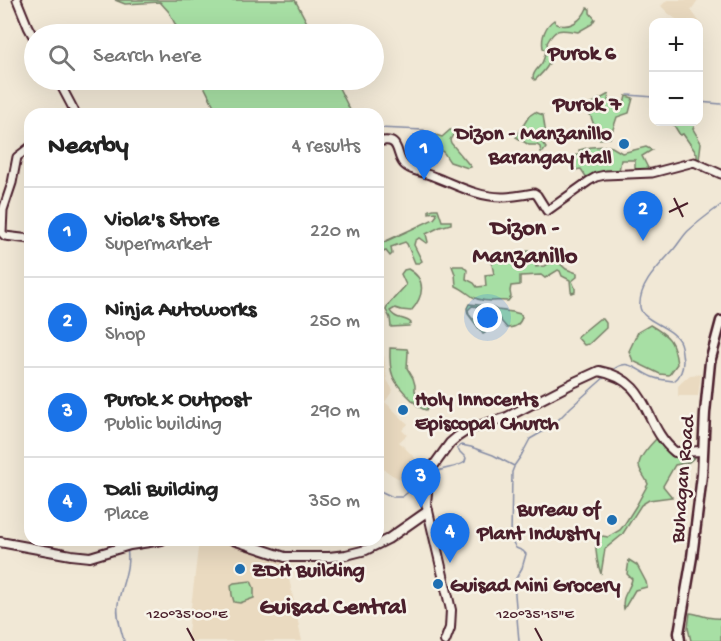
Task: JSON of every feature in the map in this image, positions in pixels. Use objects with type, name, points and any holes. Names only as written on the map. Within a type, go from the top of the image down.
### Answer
[{"type":"main road","name":"Buhagan Road","points":[[680,641],[679,633],[692,557],[702,475],[710,362],[721,321]]},
{"type":"main road","points":[[445,641],[450,628],[450,610],[426,503],[428,482],[435,463],[450,443],[464,432],[507,417],[599,371],[616,377],[635,389],[667,445],[675,452],[703,451]]},
{"type":"main road","points":[[384,541],[428,510]]},
{"type":"main road","points":[[0,542],[90,557],[128,546]]},
{"type":"main road","points":[[251,546],[285,557],[346,555],[374,546]]},
{"type":"street","points":[[17,0],[27,24]]},
{"type":"street","points":[[63,90],[73,108]]},
{"type":"street","points":[[384,140],[396,146],[403,164],[409,168],[483,195],[501,197],[534,193],[547,211],[589,181],[605,175],[652,173],[694,162],[721,174]]},
{"type":"street","points":[[24,151],[19,154],[14,165],[12,183],[3,210],[2,233],[5,236],[24,238]]},
{"type":"shaded area","points":[[667,0],[698,0],[691,10],[697,18],[674,18],[661,6]]},
{"type":"shaded area","points":[[384,356],[387,380],[393,390],[385,402],[408,424],[402,430],[407,435],[399,442],[417,460],[404,481],[384,469]]},
{"type":"shaded area","points":[[701,374],[698,396],[678,396],[678,386],[682,382],[690,375]]},
{"type":"shaded area","points":[[198,546],[244,546],[285,559],[302,641],[187,641]]},
{"type":"green space","points":[[115,0],[295,0],[308,24],[175,24],[169,12],[160,2],[125,4]]},
{"type":"green space","points":[[587,8],[590,9],[595,19],[592,24],[578,32],[560,30],[553,34],[547,43],[552,50],[549,63],[535,80],[534,74],[542,63],[546,51],[543,48],[543,40],[548,26],[554,20],[556,24],[561,25],[575,23]]},
{"type":"green space","points":[[206,90],[340,90],[349,108],[215,108]]},
{"type":"green space","points":[[609,94],[608,100],[624,104],[626,96],[633,98],[629,113],[617,117],[610,138],[599,139],[587,106]]},
{"type":"green space","points":[[535,112],[543,115],[546,135],[541,141],[546,148],[543,152],[537,145],[529,145],[516,137],[529,116]]},
{"type":"green space","points":[[674,126],[694,126],[693,129],[701,143],[699,160],[683,134],[680,135]]},
{"type":"green space","points":[[450,130],[454,133],[450,140],[451,143],[471,167],[450,162],[442,151],[432,147],[436,135],[442,137]]},
{"type":"green space","points":[[608,146],[622,153],[646,147],[652,150],[642,156],[649,170],[635,171],[635,160],[621,160],[619,171],[603,172],[587,178],[581,169],[575,170],[570,158],[580,154],[579,150]]},
{"type":"green space","points":[[438,209],[442,221],[451,221],[451,224],[426,234],[428,242],[426,243],[419,238],[415,241],[414,245],[422,261],[415,263],[405,242],[391,247],[390,256],[384,252],[384,242],[434,219],[436,212],[429,213],[429,210]]},
{"type":"green space","points":[[528,251],[532,260],[537,261],[536,267],[556,260],[566,269],[577,273],[577,277],[572,281],[575,292],[571,291],[570,280],[562,276],[558,270],[545,278],[541,275],[520,276],[520,285],[511,286],[511,297],[508,301],[477,299],[456,286],[452,266],[463,266],[467,270],[466,279],[477,287],[486,286],[485,275],[494,274],[491,260]]},
{"type":"green space","points":[[408,269],[421,283],[421,294],[411,311],[395,308],[390,311],[395,316],[411,323],[409,326],[391,327],[386,310],[406,285],[401,274]]},
{"type":"green space","points":[[469,304],[489,306],[497,310],[520,314],[522,317],[517,325],[507,328],[491,309],[472,306],[468,310],[470,316],[473,319],[481,319],[485,333],[483,334],[468,314],[467,308]]},
{"type":"green space","points":[[599,319],[603,319],[606,328],[589,344],[584,345],[577,337]]},
{"type":"green space","points":[[650,325],[670,340],[674,349],[677,364],[669,375],[660,374],[633,361],[629,351],[638,332]]},
{"type":"green space","points":[[390,348],[407,349],[407,368],[413,378],[415,391],[418,395],[427,396],[429,406],[426,410],[421,409],[396,382],[391,371]]},
{"type":"green space","points":[[659,436],[680,454],[695,457],[689,462],[675,465],[663,486],[672,497],[649,500],[641,505],[622,535],[605,549],[601,574],[596,554],[596,535],[608,537],[624,525],[648,484],[640,470],[641,458]]},
{"type":"green space","points":[[629,560],[637,565],[647,587],[635,590],[624,609],[624,597],[632,579],[627,574]]},
{"type":"green space","points":[[251,581],[254,598],[240,603],[234,602],[231,585]]},
{"type":"green space","points":[[690,613],[721,618],[721,641],[691,641],[688,628]]},
{"type":"waterway","points":[[628,95],[649,97]]},
{"type":"waterway","points":[[703,102],[721,104]]},
{"type":"waterway","points":[[384,128],[424,130],[441,148]]},
{"type":"waterway","points":[[612,371],[629,365],[660,379],[674,381],[680,375],[683,361],[680,343],[671,332],[646,317],[640,307],[640,299],[646,282],[686,233],[721,205]]},
{"type":"waterway","points":[[432,474],[465,462],[466,458],[457,449],[461,445],[493,455],[514,466],[530,439],[551,427],[606,376]]},
{"type":"waterway","points":[[514,467],[511,539],[516,548],[526,554],[514,583],[519,641]]},
{"type":"waterway","points":[[384,493],[393,497],[402,497],[426,478]]},
{"type":"waterway","points":[[124,641],[118,609],[127,569],[127,548]]},
{"type":"place","name":"Dizon - Manzanillo Barangay Hall","points":[[624,144]]},
{"type":"place","name":"Viola's Store","points":[[424,180]]},
{"type":"place","name":"Ninja Autoworks","points":[[643,241]]},
{"type":"place","name":"Holy Innocents Episcopal Church","points":[[403,410]]},
{"type":"place","name":"Purok x Outpost","points":[[421,508]]},
{"type":"place","name":"Bureau of Plant Industry","points":[[612,520]]},
{"type":"place","name":"Dali Building","points":[[450,563]]},
{"type":"place","name":"ZDH Building","points":[[240,569]]},
{"type":"place","name":"Guisad Mini Grocery","points":[[438,584]]},
{"type":"district","name":"Purok 6","points":[[582,51]]},
{"type":"district","name":"Purok 7","points":[[587,102]]},
{"type":"district","name":"Dizon - Manzanillo","points":[[525,240]]},
{"type":"district","name":"Guisad Central","points":[[333,605]]}]
